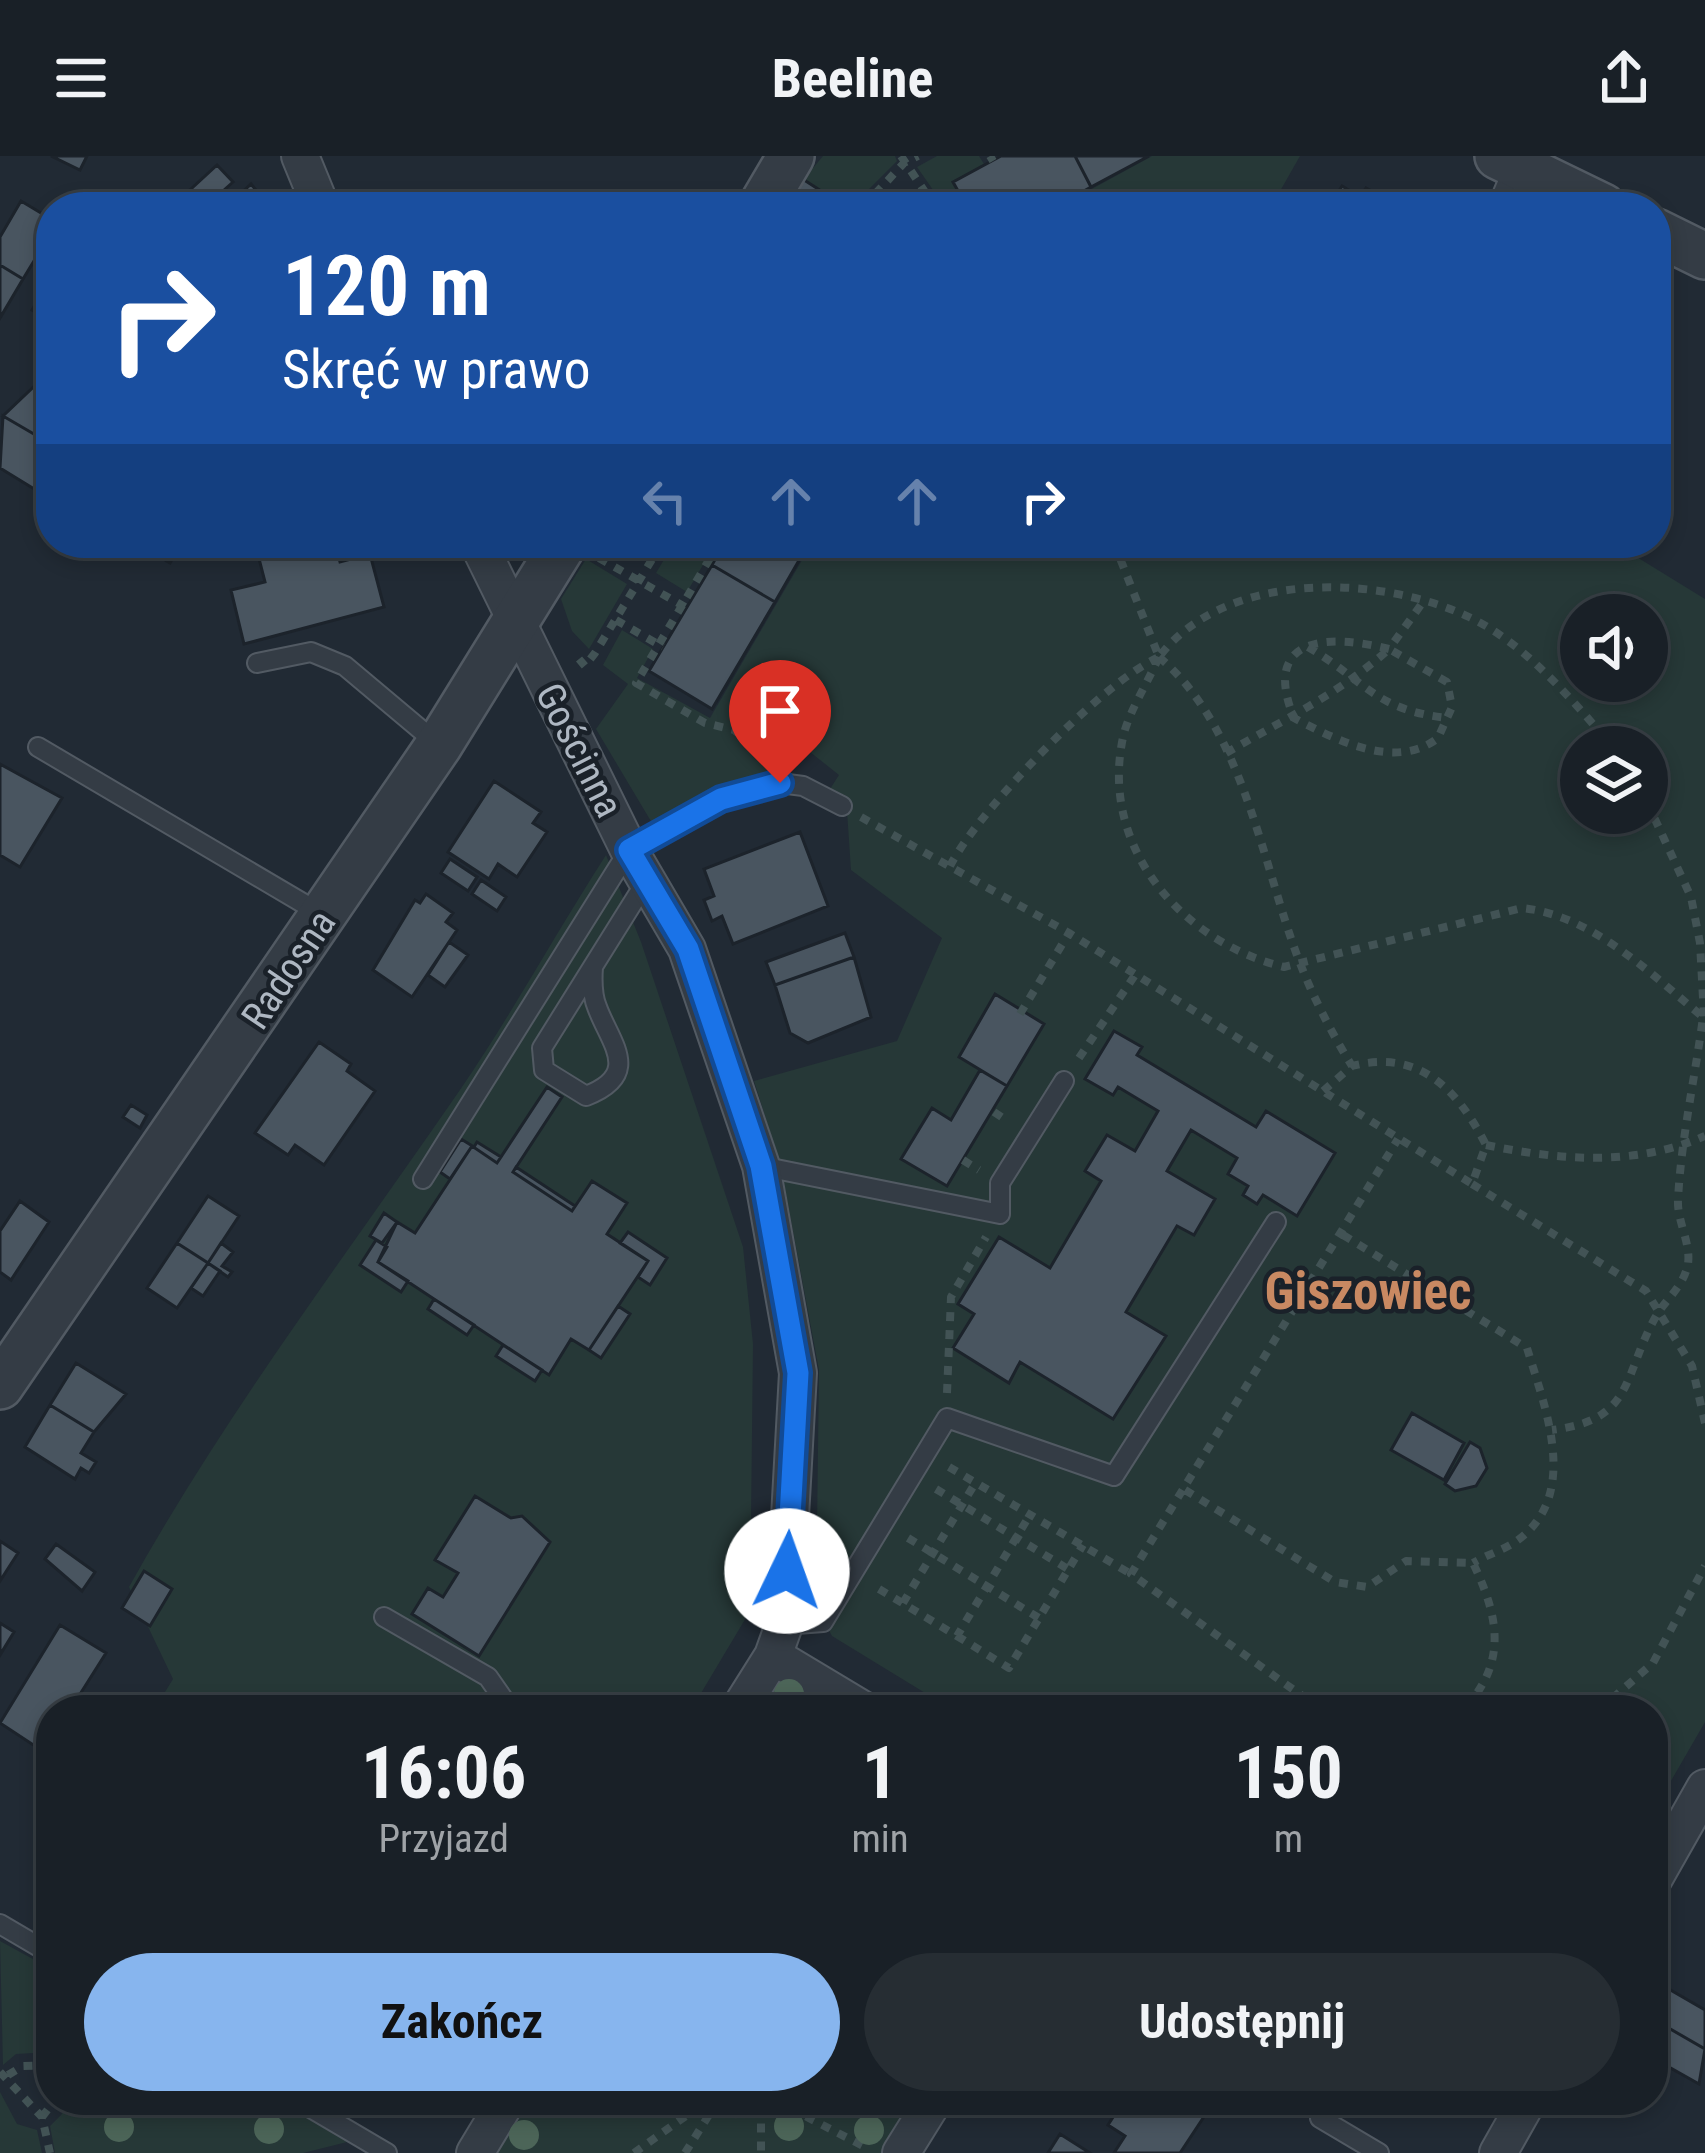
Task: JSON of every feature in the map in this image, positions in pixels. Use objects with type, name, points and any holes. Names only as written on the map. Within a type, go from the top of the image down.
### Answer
[{"type":"street","points":[[301,156],[315,192]]},
{"type":"street","points":[[769,192],[790,156]]},
{"type":"street","points":[[1506,160],[1572,192]]},
{"type":"street","points":[[1671,239],[1705,256]]},
{"type":"street","name":"Gościnna","points":[[485,558],[638,865],[688,949],[761,1166],[798,1373],[778,1640]]},
{"type":"street","name":"Radosna","points":[[0,1386],[439,746],[555,558]]},
{"type":"street","points":[[747,1695],[778,1640],[845,1695]]},
{"type":"street","points":[[1668,1853],[1705,1788]]},
{"type":"street","points":[[475,2153],[498,2115]]},
{"type":"street","points":[[886,2151],[920,2115]]},
{"type":"street","points":[[1498,2153],[1520,2115]]},
{"type":"lane","points":[[1500,192],[1506,160]]},
{"type":"lane","points":[[257,663],[310,652],[345,666],[439,746]]},
{"type":"lane","points":[[38,747],[324,916]]},
{"type":"lane","points":[[423,1179],[638,865],[721,799],[780,783],[803,786],[842,806]]},
{"type":"lane","points":[[592,968],[595,1003],[619,1045],[619,1063],[611,1081],[586,1096],[554,1081],[540,1062],[542,1048],[592,968],[638,865]]},
{"type":"lane","points":[[761,1166],[1000,1214],[1000,1183],[1064,1082]]},
{"type":"lane","points":[[778,1640],[823,1622],[947,1418],[1114,1476],[1276,1222]]},
{"type":"lane","points":[[384,1617],[488,1676],[501,1695]]},
{"type":"lane","points":[[0,1924],[36,1945]]},
{"type":"lane","points":[[322,2115],[387,2153]]},
{"type":"lane","points":[[1320,2119],[1379,2153]]},
{"type":"path","points":[[875,192],[902,159],[918,156]]},
{"type":"path","points":[[902,159],[925,192]]},
{"type":"path","points":[[557,558],[566,585],[583,558]]},
{"type":"path","points":[[599,558],[684,607]]},
{"type":"path","points":[[595,653],[653,558]]},
{"type":"path","points":[[711,558],[636,683],[705,723],[734,730],[803,786]]},
{"type":"path","points":[[1120,558],[1159,657],[1198,702],[1226,753],[1300,963],[1352,1066]]},
{"type":"path","points":[[1592,726],[1519,651],[1468,617],[1367,588],[1309,588],[1208,616],[1173,639],[1159,657],[1125,731],[1120,773],[1124,819],[1141,862],[1186,921],[1246,958],[1284,967],[1522,908],[1545,910],[1629,957],[1704,1018]]},
{"type":"path","points":[[1226,753],[1354,680],[1389,649],[1423,602]]},
{"type":"path","points":[[616,620],[661,645]]},
{"type":"path","points":[[1320,638],[1389,649],[1447,682],[1452,695],[1438,738],[1406,754],[1329,737],[1294,718],[1284,694],[1291,662],[1307,646],[1320,638]]},
{"type":"path","points":[[1307,646],[1394,707],[1448,718]]},
{"type":"path","points":[[950,866],[1063,734],[1140,666],[1159,657]]},
{"type":"path","points":[[842,806],[1069,933],[1646,1292],[1692,1366],[1705,1423]]},
{"type":"path","points":[[1552,1430],[1599,1420],[1619,1400],[1660,1310],[1681,1286],[1689,1258],[1678,1207],[1704,1018],[1700,944],[1691,897],[1662,834]]},
{"type":"path","points":[[1020,1014],[1069,933]]},
{"type":"path","points":[[1064,1082],[1135,975]]},
{"type":"path","points":[[1322,1092],[1352,1066],[1383,1058],[1439,1082],[1468,1111],[1486,1145],[1472,1184]]},
{"type":"path","points":[[1486,1145],[1567,1161],[1684,1146],[1705,1136]]},
{"type":"path","points":[[1131,1574],[1398,1139]]},
{"type":"path","points":[[947,1418],[951,1297],[1000,1214]]},
{"type":"path","points":[[1185,1490],[1335,1582],[1367,1587],[1406,1561],[1473,1563],[1529,1532],[1546,1501],[1555,1467],[1552,1430],[1527,1348],[1343,1235]]},
{"type":"path","points":[[927,1506],[951,1464],[1131,1574],[1301,1695]]},
{"type":"path","points":[[902,1603],[977,1480]]},
{"type":"path","points":[[937,1489],[1068,1569]]},
{"type":"path","points":[[957,1636],[1031,1514]]},
{"type":"path","points":[[898,1555],[917,1522]]},
{"type":"path","points":[[908,1538],[1039,1618]]},
{"type":"path","points":[[879,1589],[1009,1668],[1083,1545]]},
{"type":"path","points":[[1473,1563],[1493,1605],[1499,1642],[1475,1695]]},
{"type":"path","points":[[1616,1695],[1653,1663],[1705,1566]]},
{"type":"path","points":[[869,1605],[888,1572]]},
{"type":"path","points":[[36,2066],[4,2073],[19,2097],[36,2112]]},
{"type":"path","points":[[40,2115],[50,2153]]},
{"type":"path","points":[[634,2153],[690,2115]]},
{"type":"path","points":[[686,2153],[702,2115]]},
{"type":"path","points":[[760,2115],[761,2153]]},
{"type":"path","points":[[807,2115],[886,2151]]},
{"type":"shaded area","points":[[823,156],[895,156],[897,161],[866,192],[823,192],[804,179]]},
{"type":"shaded area","points":[[937,156],[979,156],[984,164],[953,181],[958,192],[934,192],[917,167]]},
{"type":"shaded area","points":[[1152,156],[1300,156],[1280,192],[1086,192]]},
{"type":"shaded area","points":[[665,558],[707,558],[687,592],[656,573]]},
{"type":"shaded area","points":[[803,558],[1638,558],[1705,599],[1705,1722],[1668,1786],[1668,1695],[928,1695],[832,1636],[816,1606],[819,1370],[781,1167],[754,1081],[897,1041],[942,938],[851,870],[846,796],[830,789],[839,775],[805,748],[785,774],[655,828],[596,729],[628,684],[603,665],[622,630],[653,649],[637,678],[710,718]]},
{"type":"shaded area","points":[[586,559],[627,584],[589,649],[572,631],[561,599]]},
{"type":"shaded area","points":[[606,855],[641,942],[743,1247],[753,1344],[750,1611],[700,1695],[163,1695],[173,1679],[129,1587],[247,1395],[481,1059]]},
{"type":"shaded area","points":[[779,1678],[807,1695],[769,1695]]},
{"type":"shaded area","points":[[0,1941],[36,1961],[36,2053],[16,2054],[3,2065]]},
{"type":"shaded area","points":[[0,2092],[17,2124],[37,2130],[42,2153],[0,2153]]},
{"type":"shaded area","points":[[61,2115],[301,2115],[347,2142],[303,2153],[55,2153],[50,2126]]},
{"type":"shaded area","points":[[518,2115],[913,2115],[889,2153],[495,2153]]},
{"type":"building","points":[[51,156],[87,156],[80,170]]},
{"type":"building","points":[[1001,156],[1075,156],[1091,187],[1082,192],[959,192],[953,182]]},
{"type":"building","points":[[1075,156],[1149,156],[1091,187]]},
{"type":"building","points":[[217,165],[233,182],[222,192],[188,192]]},
{"type":"building","points":[[801,178],[823,192],[792,192]]},
{"type":"building","points":[[21,201],[36,210],[36,258],[23,279],[0,265],[0,237]]},
{"type":"building","points":[[0,265],[23,279],[0,318]]},
{"type":"building","points":[[36,385],[36,435],[3,416]]},
{"type":"building","points":[[3,416],[36,435],[36,490],[0,468]]},
{"type":"building","points":[[259,558],[339,558],[340,562],[371,558],[384,607],[244,644],[231,590],[265,582]]},
{"type":"building","points":[[716,558],[800,558],[775,602],[712,565]]},
{"type":"building","points":[[712,565],[775,602],[712,709],[649,671]]},
{"type":"building","points":[[0,764],[62,798],[20,867],[0,855]]},
{"type":"building","points":[[494,781],[541,812],[533,823],[547,832],[517,877],[498,864],[489,879],[448,852]]},
{"type":"building","points":[[800,832],[828,906],[733,944],[722,916],[712,921],[704,900],[714,896],[704,869]]},
{"type":"building","points":[[450,859],[477,877],[468,891],[441,873]]},
{"type":"building","points":[[481,880],[506,897],[497,911],[472,894]]},
{"type":"building","points":[[426,894],[453,913],[446,922],[457,930],[412,997],[373,970],[415,900],[420,903]]},
{"type":"building","points":[[845,933],[854,957],[775,985],[766,962]]},
{"type":"building","points":[[449,942],[468,955],[445,987],[428,975]]},
{"type":"building","points":[[854,957],[871,1017],[808,1043],[790,1033],[775,985]]},
{"type":"building","points":[[995,994],[1044,1024],[1007,1086],[959,1057]]},
{"type":"building","points":[[1114,1031],[1142,1047],[1137,1055],[1256,1127],[1266,1111],[1335,1153],[1297,1216],[1263,1195],[1257,1204],[1243,1195],[1248,1186],[1228,1174],[1237,1158],[1191,1130],[1167,1171],[1215,1199],[1194,1235],[1177,1226],[1126,1312],[1166,1336],[1113,1419],[1020,1362],[1009,1383],[953,1348],[974,1314],[958,1304],[999,1237],[1050,1268],[1101,1181],[1085,1171],[1107,1135],[1135,1151],[1158,1111],[1118,1087],[1113,1095],[1085,1079]]},
{"type":"building","points":[[319,1042],[351,1064],[347,1071],[375,1091],[324,1165],[295,1145],[288,1155],[255,1133]]},
{"type":"building","points":[[980,1070],[1007,1086],[947,1186],[901,1159],[932,1108],[951,1120]]},
{"type":"building","points":[[547,1087],[562,1097],[513,1172],[572,1211],[592,1181],[627,1203],[607,1234],[648,1261],[589,1350],[571,1339],[549,1375],[378,1262],[397,1222],[415,1233],[472,1146],[497,1163]]},
{"type":"building","points":[[131,1105],[147,1115],[140,1128],[123,1117]]},
{"type":"building","points":[[461,1139],[474,1147],[477,1142],[501,1157],[497,1163],[472,1146],[450,1179],[440,1172]]},
{"type":"building","points":[[516,1167],[575,1206],[572,1211],[513,1172]]},
{"type":"building","points":[[208,1196],[239,1216],[208,1263],[177,1243]]},
{"type":"building","points":[[20,1201],[49,1222],[11,1280],[0,1272],[0,1231]]},
{"type":"building","points":[[384,1213],[397,1222],[382,1243],[370,1236]]},
{"type":"building","points":[[628,1232],[667,1258],[650,1285],[638,1277],[648,1261],[620,1243]]},
{"type":"building","points":[[376,1240],[387,1247],[378,1262],[408,1281],[401,1292],[360,1265]]},
{"type":"building","points":[[177,1243],[208,1263],[177,1308],[147,1288]]},
{"type":"building","points":[[221,1243],[233,1252],[222,1266],[232,1272],[228,1277],[208,1263]]},
{"type":"building","points":[[208,1263],[220,1271],[203,1296],[191,1288]]},
{"type":"building","points":[[434,1299],[474,1325],[467,1335],[428,1309]]},
{"type":"building","points":[[618,1306],[630,1314],[601,1358],[589,1350]]},
{"type":"building","points":[[503,1345],[542,1370],[535,1381],[496,1356]]},
{"type":"building","points":[[76,1363],[126,1394],[94,1432],[50,1405]]},
{"type":"building","points":[[50,1405],[94,1432],[81,1453],[96,1462],[89,1473],[81,1468],[75,1479],[25,1447]]},
{"type":"building","points":[[1412,1413],[1464,1443],[1444,1480],[1391,1450]]},
{"type":"building","points":[[1470,1442],[1480,1448],[1487,1468],[1476,1486],[1455,1491],[1445,1484]]},
{"type":"building","points":[[475,1496],[511,1518],[522,1516],[550,1542],[479,1656],[412,1614],[428,1588],[443,1597],[458,1573],[435,1560]]},
{"type":"building","points":[[0,1541],[18,1553],[0,1581]]},
{"type":"building","points":[[56,1544],[95,1572],[82,1591],[45,1559]]},
{"type":"building","points":[[144,1571],[172,1589],[150,1626],[122,1608]]},
{"type":"building","points":[[0,1623],[14,1632],[0,1655]]},
{"type":"building","points":[[60,1625],[106,1653],[79,1695],[36,1695],[36,1747],[0,1723]]},
{"type":"building","points":[[1668,1989],[1705,2010],[1705,2049],[1668,2028]]},
{"type":"building","points":[[1668,2028],[1705,2049],[1699,2084],[1668,2066]]},
{"type":"building","points":[[1114,2115],[1205,2115],[1180,2153],[1114,2153],[1125,2136],[1108,2125]]},
{"type":"building","points":[[1060,2134],[1090,2153],[1048,2153]]},
{"type":"district","name":"Giszowiec","points":[[1368,1291]]},
{"type":"route","points":[[780,783],[721,799],[629,850],[688,949],[761,1166],[798,1373],[787,1571]]}]
